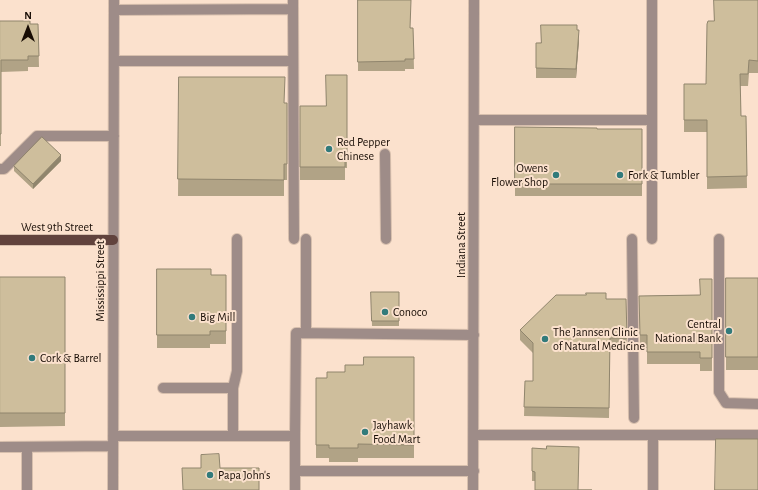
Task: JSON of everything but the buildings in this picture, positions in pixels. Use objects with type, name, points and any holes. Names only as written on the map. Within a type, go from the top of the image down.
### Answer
[{"type":"main road","name":"West 9th Street","points":[[0,240],[113,240]]},
{"type":"street","name":"Indiana Street","points":[[474,0],[474,490]]},
{"type":"street","points":[[652,0],[652,239]]},
{"type":"street","points":[[114,5],[293,4],[294,239]]},
{"type":"street","name":"Mississippi Street","points":[[113,490],[114,5]]},
{"type":"street","points":[[114,61],[293,61]]},
{"type":"street","points":[[474,120],[652,120]]},
{"type":"street","points":[[0,169],[4,169],[37,136],[114,136]]},
{"type":"street","points":[[385,154],[386,239]]},
{"type":"street","points":[[233,436],[233,388],[237,371],[237,239]]},
{"type":"street","points":[[306,239],[306,333]]},
{"type":"street","points":[[632,239],[634,418]]},
{"type":"street","points":[[719,239],[719,392],[726,403],[758,404]]},
{"type":"street","points":[[295,490],[296,333],[474,335]]},
{"type":"street","points":[[163,388],[233,388]]},
{"type":"street","points":[[474,434],[758,435]]},
{"type":"street","points":[[653,434],[653,490]]},
{"type":"street","points":[[0,447],[27,447],[113,441],[233,436],[295,436]]},
{"type":"street","points":[[27,447],[27,490]]},
{"type":"street","points":[[295,471],[474,471]]},
{"type":"place","name":"Red Pepper Chinese","points":[[329,149]]},
{"type":"place","name":"Owens Flower Shop","points":[[556,175]]},
{"type":"place","name":"Fork & Tumbler","points":[[620,175]]},
{"type":"place","name":"Conoco","points":[[385,312]]},
{"type":"place","name":"Big Mill","points":[[192,317]]},
{"type":"place","name":"Central National Bank","points":[[729,331]]},
{"type":"place","name":"The Jannsen Clinic of Natural Medicine","points":[[545,339]]},
{"type":"place","name":"Cork & Barrel","points":[[32,358]]},
{"type":"place","name":"Jayhawk Food Mart","points":[[365,432]]},
{"type":"place","name":"Papa John's","points":[[210,475]]}]
